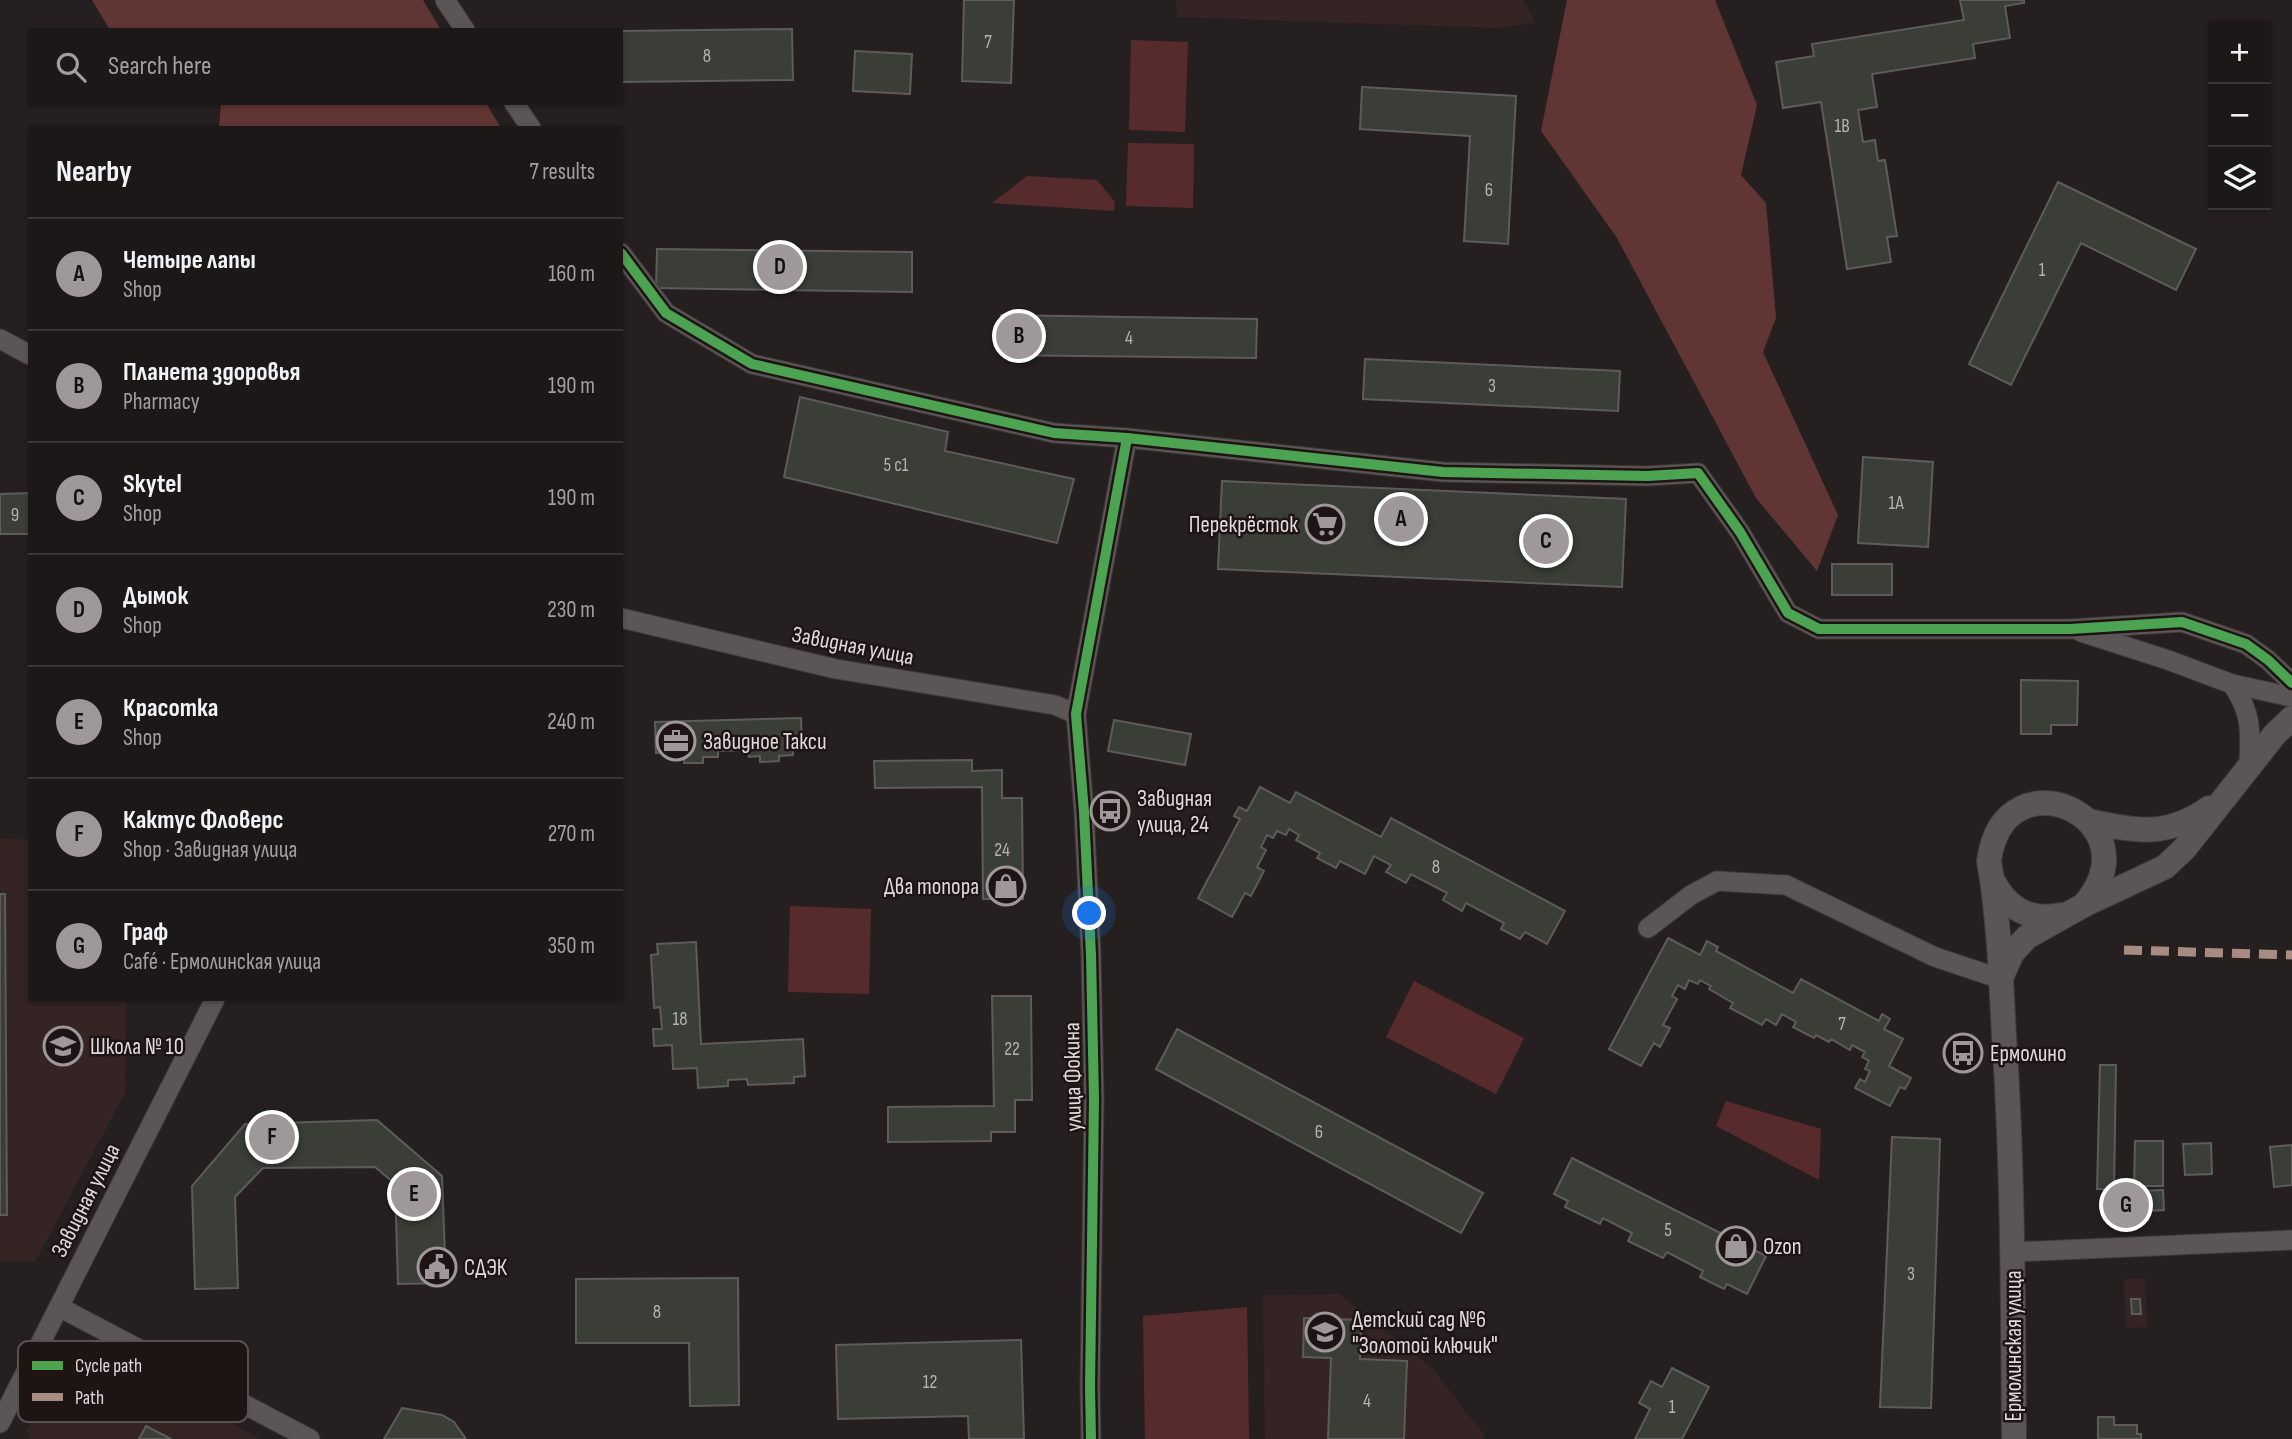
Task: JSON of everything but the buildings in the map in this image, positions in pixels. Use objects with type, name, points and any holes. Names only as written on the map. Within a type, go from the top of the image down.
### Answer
[{"type":"street","points":[[445,0],[464,28]]},
{"type":"street","points":[[515,105],[530,126]]},
{"type":"street","points":[[623,256],[666,313],[751,364],[1054,433],[1127,438],[1443,472],[1647,476],[1698,474],[1740,532],[1788,613],[1819,629],[2070,629],[2182,622],[2246,644],[2268,660],[2292,684]]},
{"type":"street","points":[[0,339],[28,354]]},
{"type":"street","name":"улица Фокина","points":[[1091,1439],[1094,1111],[1091,955],[1076,714],[1127,438]]},
{"type":"street","name":"Завидная улица","points":[[623,618],[836,669],[1055,705],[1076,714]]},
{"type":"street","points":[[2070,629],[2168,660],[2232,684],[2292,697]]},
{"type":"street","points":[[2232,684],[2244,703],[2250,728],[2249,767]]},
{"type":"street","points":[[1648,928],[1691,895],[1717,881],[1786,885],[1935,957],[2001,979],[2012,953],[2027,937],[2075,909],[2165,867],[2185,848],[2275,734],[2292,718]]},
{"type":"street","points":[[2089,821],[2124,829],[2159,830],[2190,822],[2221,800]]},
{"type":"street","points":[[2042,802],[2059,803],[2075,810],[2089,821],[2099,835],[2105,863],[2096,890],[2075,909],[2048,918],[2030,915],[2013,907],[1999,894],[1989,861],[1991,844],[1998,828],[2017,810],[2042,802]]},
{"type":"street","name":"Ермолинская улица","points":[[1992,878],[2009,1118],[2014,1439]]},
{"type":"street","name":"Завидная улица","points":[[42,1341],[214,1001]]},
{"type":"street","points":[[2013,1252],[2292,1240]]},
{"type":"street","points":[[59,1307],[124,1341]]},
{"type":"street","name":"Завидная улица","points":[[0,1423],[18,1388]]},
{"type":"street","points":[[248,1406],[310,1439]]},
{"type":"shaded area","points":[[92,0],[423,0],[440,28],[109,28]]},
{"type":"shaded area","points":[[1176,0],[1523,0],[1536,23],[1497,28],[1177,17]]},
{"type":"shaded area","points":[[1567,0],[1715,0],[1757,105],[1741,175],[1766,203],[1776,318],[1763,352],[1838,515],[1817,571],[1756,498],[1617,238],[1541,131]]},
{"type":"shaded area","points":[[1131,40],[1188,42],[1185,132],[1129,130]]},
{"type":"shaded area","points":[[221,105],[487,105],[500,126],[219,126]]},
{"type":"shaded area","points":[[1128,143],[1194,144],[1193,208],[1126,206]]},
{"type":"shaded area","points":[[1027,176],[1097,180],[1115,202],[1114,211],[992,203]]},
{"type":"shaded area","name":"Школа № 10","points":[[0,838],[28,840],[28,1001],[126,1001],[125,1093],[35,1262],[0,1262]]},
{"type":"shaded area","points":[[790,906],[871,909],[869,994],[788,992]]},
{"type":"shaded area","points":[[1414,981],[1524,1038],[1496,1094],[1386,1037]]},
{"type":"shaded area","points":[[1726,1101],[1821,1129],[1819,1180],[1716,1126]]},
{"type":"shaded area","points":[[2145,1278],[2147,1327],[2126,1328],[2124,1279]]},
{"type":"shaded area","name":"Детский сад №6 \"Золотой ключик\"","points":[[1339,1294],[1433,1369],[1484,1435],[1484,1439],[1265,1439],[1263,1295]]},
{"type":"shaded area","points":[[1247,1307],[1249,1439],[1145,1439],[1143,1316]]},
{"type":"shaded area","points":[[31,1422],[229,1422],[260,1439],[31,1439],[27,1430]]},
{"type":"marked path","points":[[2124,950],[2292,955]]},
{"type":"cycle path","points":[[623,256],[666,313],[752,364],[1054,433],[1127,438],[1443,472],[1647,476],[1698,473],[1740,532],[1788,613],[1819,629],[2070,629],[2182,622],[2246,644],[2292,683]]},
{"type":"cycle path","points":[[1091,1439],[1094,1099],[1091,955],[1076,714],[1127,438]]},
{"type":"place","name":"Дымок","points":[[780,267]]},
{"type":"place","name":"Планета здоровья","points":[[1019,336]]},
{"type":"place","name":"Четыре лапы","points":[[1401,519]]},
{"type":"place","name":"Перекрёсток","points":[[1325,524]]},
{"type":"place","name":"Skytel","points":[[1546,541]]},
{"type":"place","name":"Завидное Такси","points":[[676,741]]},
{"type":"place","name":"Завидная улица, 24","points":[[1110,811]]},
{"type":"place","name":"Два топора","points":[[1006,886]]},
{"type":"place","name":"Школа № 10","points":[[63,1046]]},
{"type":"place","name":"Ермолино","points":[[1963,1053]]},
{"type":"place","name":"Кактус Фловерс","points":[[272,1137]]},
{"type":"place","name":"Красотка","points":[[414,1194]]},
{"type":"place","name":"Граф","points":[[2126,1205]]},
{"type":"place","name":"Ozon","points":[[1736,1246]]},
{"type":"place","name":"СДЭК","points":[[437,1267]]},
{"type":"place","name":"Детский сад №6 \"Золотой ключик\"","points":[[1325,1332]]}]
